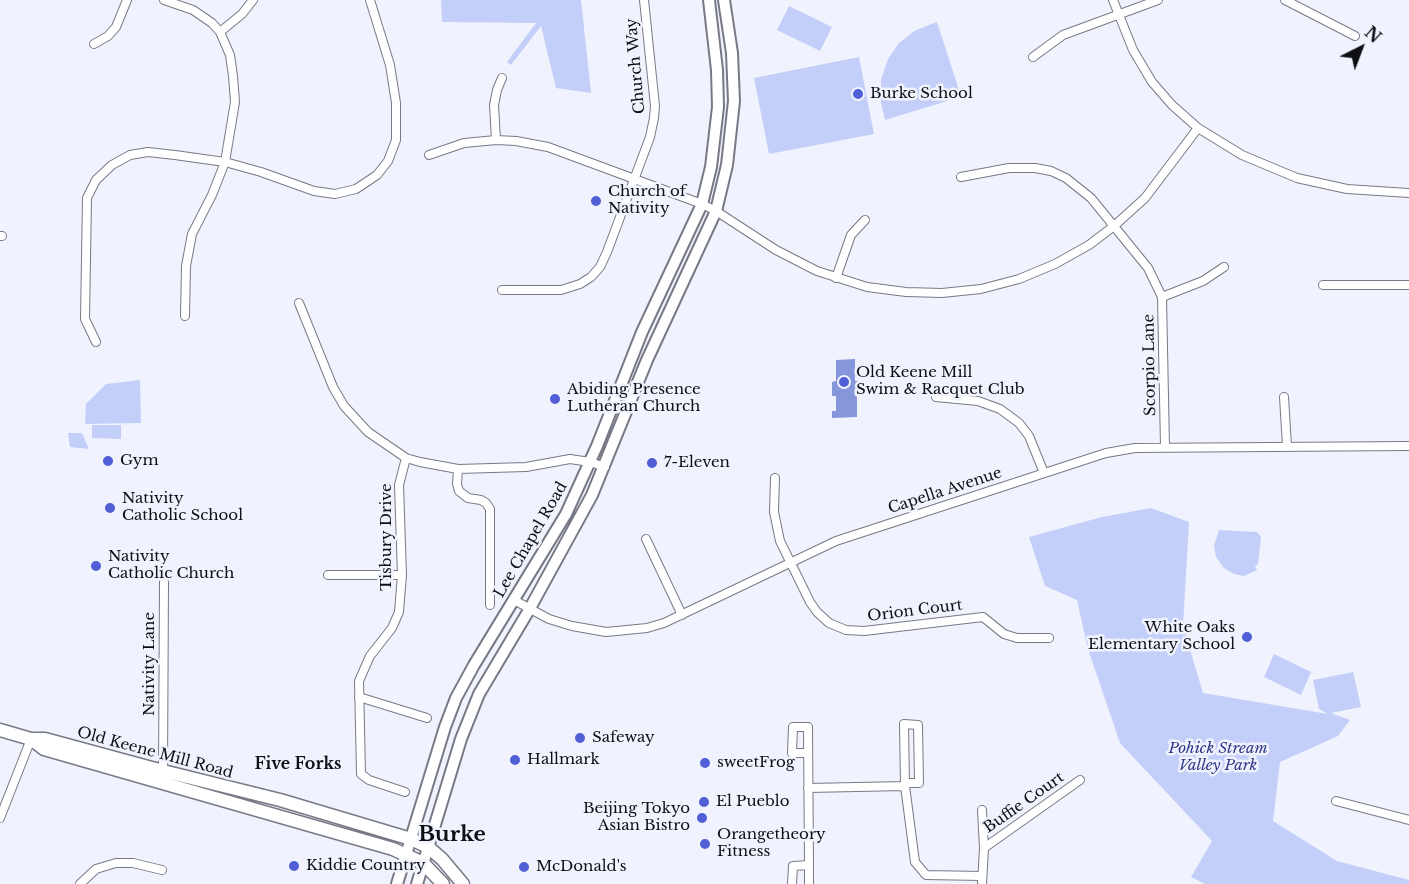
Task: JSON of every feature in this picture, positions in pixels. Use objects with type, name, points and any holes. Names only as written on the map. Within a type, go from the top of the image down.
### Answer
[{"type":"main road","name":"Lee Chapel Road","points":[[397,884],[456,698],[556,533],[590,462],[642,332],[702,204],[711,167],[718,107],[717,70],[709,0]]},
{"type":"main road","name":"Lee Chapel Road","points":[[417,884],[470,715],[487,679],[583,514],[605,467],[647,360],[716,211],[727,165],[734,101],[732,61],[724,0]]},
{"type":"main road","name":"Old Keene Mill Road","points":[[0,730],[31,739],[45,739],[405,854],[423,863],[443,884]]},
{"type":"main road","name":"Old Keene Mill Road","points":[[162,777],[280,800],[411,839],[428,847],[442,859],[463,884]]},
{"type":"street","points":[[94,44],[112,32],[127,0]]},
{"type":"street","points":[[164,0],[194,10],[220,32],[230,55],[235,102],[225,162],[212,195],[192,234],[186,266],[185,316]]},
{"type":"street","points":[[220,32],[242,14],[253,0]]},
{"type":"street","points":[[96,342],[85,319],[87,198],[96,180],[112,165],[130,155],[148,152],[225,162],[314,191],[335,194],[356,189],[375,177],[388,161],[396,140],[396,103],[390,65],[370,0]]},
{"type":"street","name":"Church Way","points":[[502,290],[561,290],[580,284],[600,267],[650,137],[654,118],[655,106],[644,0]]},
{"type":"street","points":[[1113,0],[1133,51],[1152,81],[1172,105],[1198,128],[1242,155],[1297,178],[1347,189],[1409,193]]},
{"type":"street","points":[[1034,57],[1063,35],[1158,0]]},
{"type":"street","points":[[1285,0],[1355,36]]},
{"type":"street","points":[[496,140],[494,105],[502,78]]},
{"type":"street","points":[[429,155],[465,143],[496,140],[548,147],[702,204],[792,259],[836,278],[867,287],[906,292],[942,293],[981,289],[1019,279],[1055,264],[1089,245],[1145,198],[1198,128]]},
{"type":"street","name":"Scorpio Lane","points":[[961,177],[1009,168],[1035,168],[1051,171],[1066,178],[1080,188],[1148,268],[1162,297],[1165,447]]},
{"type":"street","points":[[836,278],[850,235],[865,220]]},
{"type":"street","points":[[1162,297],[1203,281],[1224,267]]},
{"type":"street","points":[[1323,285],[1409,285]]},
{"type":"street","points":[[299,303],[333,387],[344,406],[368,432],[406,458],[458,469],[526,467],[570,459],[605,467]]},
{"type":"street","points":[[936,397],[978,401],[1000,409],[1019,423],[1029,436],[1044,473]]},
{"type":"street","points":[[1284,397],[1287,446]]},
{"type":"street","name":"Capella Avenue","points":[[514,600],[549,619],[572,626],[606,632],[627,632],[647,628],[682,615],[836,541],[1125,449],[1409,446]]},
{"type":"street","name":"Tisbury Drive","points":[[405,792],[369,780],[361,774],[359,681],[370,656],[392,628],[399,612],[402,575],[399,485],[406,458]]},
{"type":"street","points":[[458,469],[459,490],[464,496],[486,502],[490,508],[490,605]]},
{"type":"street","name":"Orion Court","points":[[775,478],[776,525],[780,541],[817,612],[829,623],[846,630],[864,631],[983,617],[1004,634],[1017,638],[1049,638]]},
{"type":"street","points":[[646,539],[682,615]]},
{"type":"street","points":[[328,575],[402,575]]},
{"type":"street","name":"Nativity Lane","points":[[162,777],[164,582]]},
{"type":"street","points":[[359,697],[427,718]]},
{"type":"street","points":[[808,789],[905,785],[919,783],[918,725],[904,724],[905,785],[915,862],[920,870],[926,875],[982,880],[984,848],[982,810]]},
{"type":"street","points":[[0,818],[31,739]]},
{"type":"street","points":[[808,753],[809,884]]},
{"type":"street","name":"Buffie Court","points":[[984,848],[1080,780]]},
{"type":"street","points":[[1336,801],[1409,820]]},
{"type":"street","points":[[80,884],[96,869],[116,863],[133,863],[162,870]]},
{"type":"street","points":[[792,884],[793,866],[809,865]]},
{"type":"green space","points":[[441,0],[581,0],[591,93],[556,88],[541,26],[511,65],[507,62],[536,23],[442,22]]},
{"type":"green space","points":[[789,6],[832,27],[820,51],[777,30]]},
{"type":"green space","points":[[937,22],[959,90],[954,99],[885,120],[881,102],[881,80],[888,59],[899,43],[916,30]]},
{"type":"green space","points":[[859,57],[874,134],[769,154],[754,78]]},
{"type":"green space","points":[[140,380],[141,423],[85,424],[86,404],[106,384]]},
{"type":"green space","points":[[92,425],[121,425],[121,439],[92,438]]},
{"type":"green space","points":[[68,433],[82,433],[89,449],[70,447]]},
{"type":"green space","name":"Pohick Stream Valley Park","points":[[1151,508],[1189,522],[1183,626],[1203,693],[1328,714],[1319,709],[1313,680],[1353,672],[1361,707],[1331,713],[1350,720],[1338,736],[1280,762],[1273,821],[1337,861],[1409,880],[1409,884],[1205,884],[1191,877],[1212,841],[1120,743],[1088,649],[1077,600],[1045,586],[1029,537],[1102,517]]},
{"type":"green space","points":[[1219,530],[1257,532],[1261,537],[1258,564],[1255,566],[1257,570],[1244,576],[1234,574],[1224,568],[1216,557],[1214,546]]},
{"type":"green space","points":[[1274,654],[1311,672],[1301,695],[1264,677]]},
{"type":"water","points":[[855,359],[855,381],[860,381],[857,417],[832,418],[832,411],[836,411],[836,396],[832,396],[832,382],[836,381],[836,360]]},
{"type":"place","name":"Burke School","points":[[858,94]]},
{"type":"place","name":"Church of Nativity","points":[[596,201]]},
{"type":"place","name":"Old Keene Mill Swim & Racquet Club","points":[[844,382]]},
{"type":"place","name":"Abiding Presence Lutheran Church","points":[[555,399]]},
{"type":"place","name":"Gym","points":[[108,461]]},
{"type":"place","name":"7-Eleven","points":[[652,463]]},
{"type":"place","name":"Nativity Catholic School","points":[[110,508]]},
{"type":"place","name":"Nativity Catholic Church","points":[[96,566]]},
{"type":"place","name":"White Oaks Elementary School","points":[[1247,637]]},
{"type":"place","name":"Safeway","points":[[580,738]]},
{"type":"place","name":"Hallmark","points":[[515,760]]},
{"type":"place","name":"sweetFrog","points":[[705,763]]},
{"type":"place","name":"El Pueblo","points":[[704,802]]},
{"type":"place","name":"Beijing Tokyo Asian Bistro","points":[[702,818]]},
{"type":"place","name":"Orangetheory Fitness","points":[[705,844]]},
{"type":"place","name":"Kiddie Country","points":[[294,866]]},
{"type":"place","name":"McDonald's","points":[[524,867]]},
{"type":"district","name":"Five Forks","points":[[298,764]]},
{"type":"district","name":"Burke","points":[[452,835]]}]
